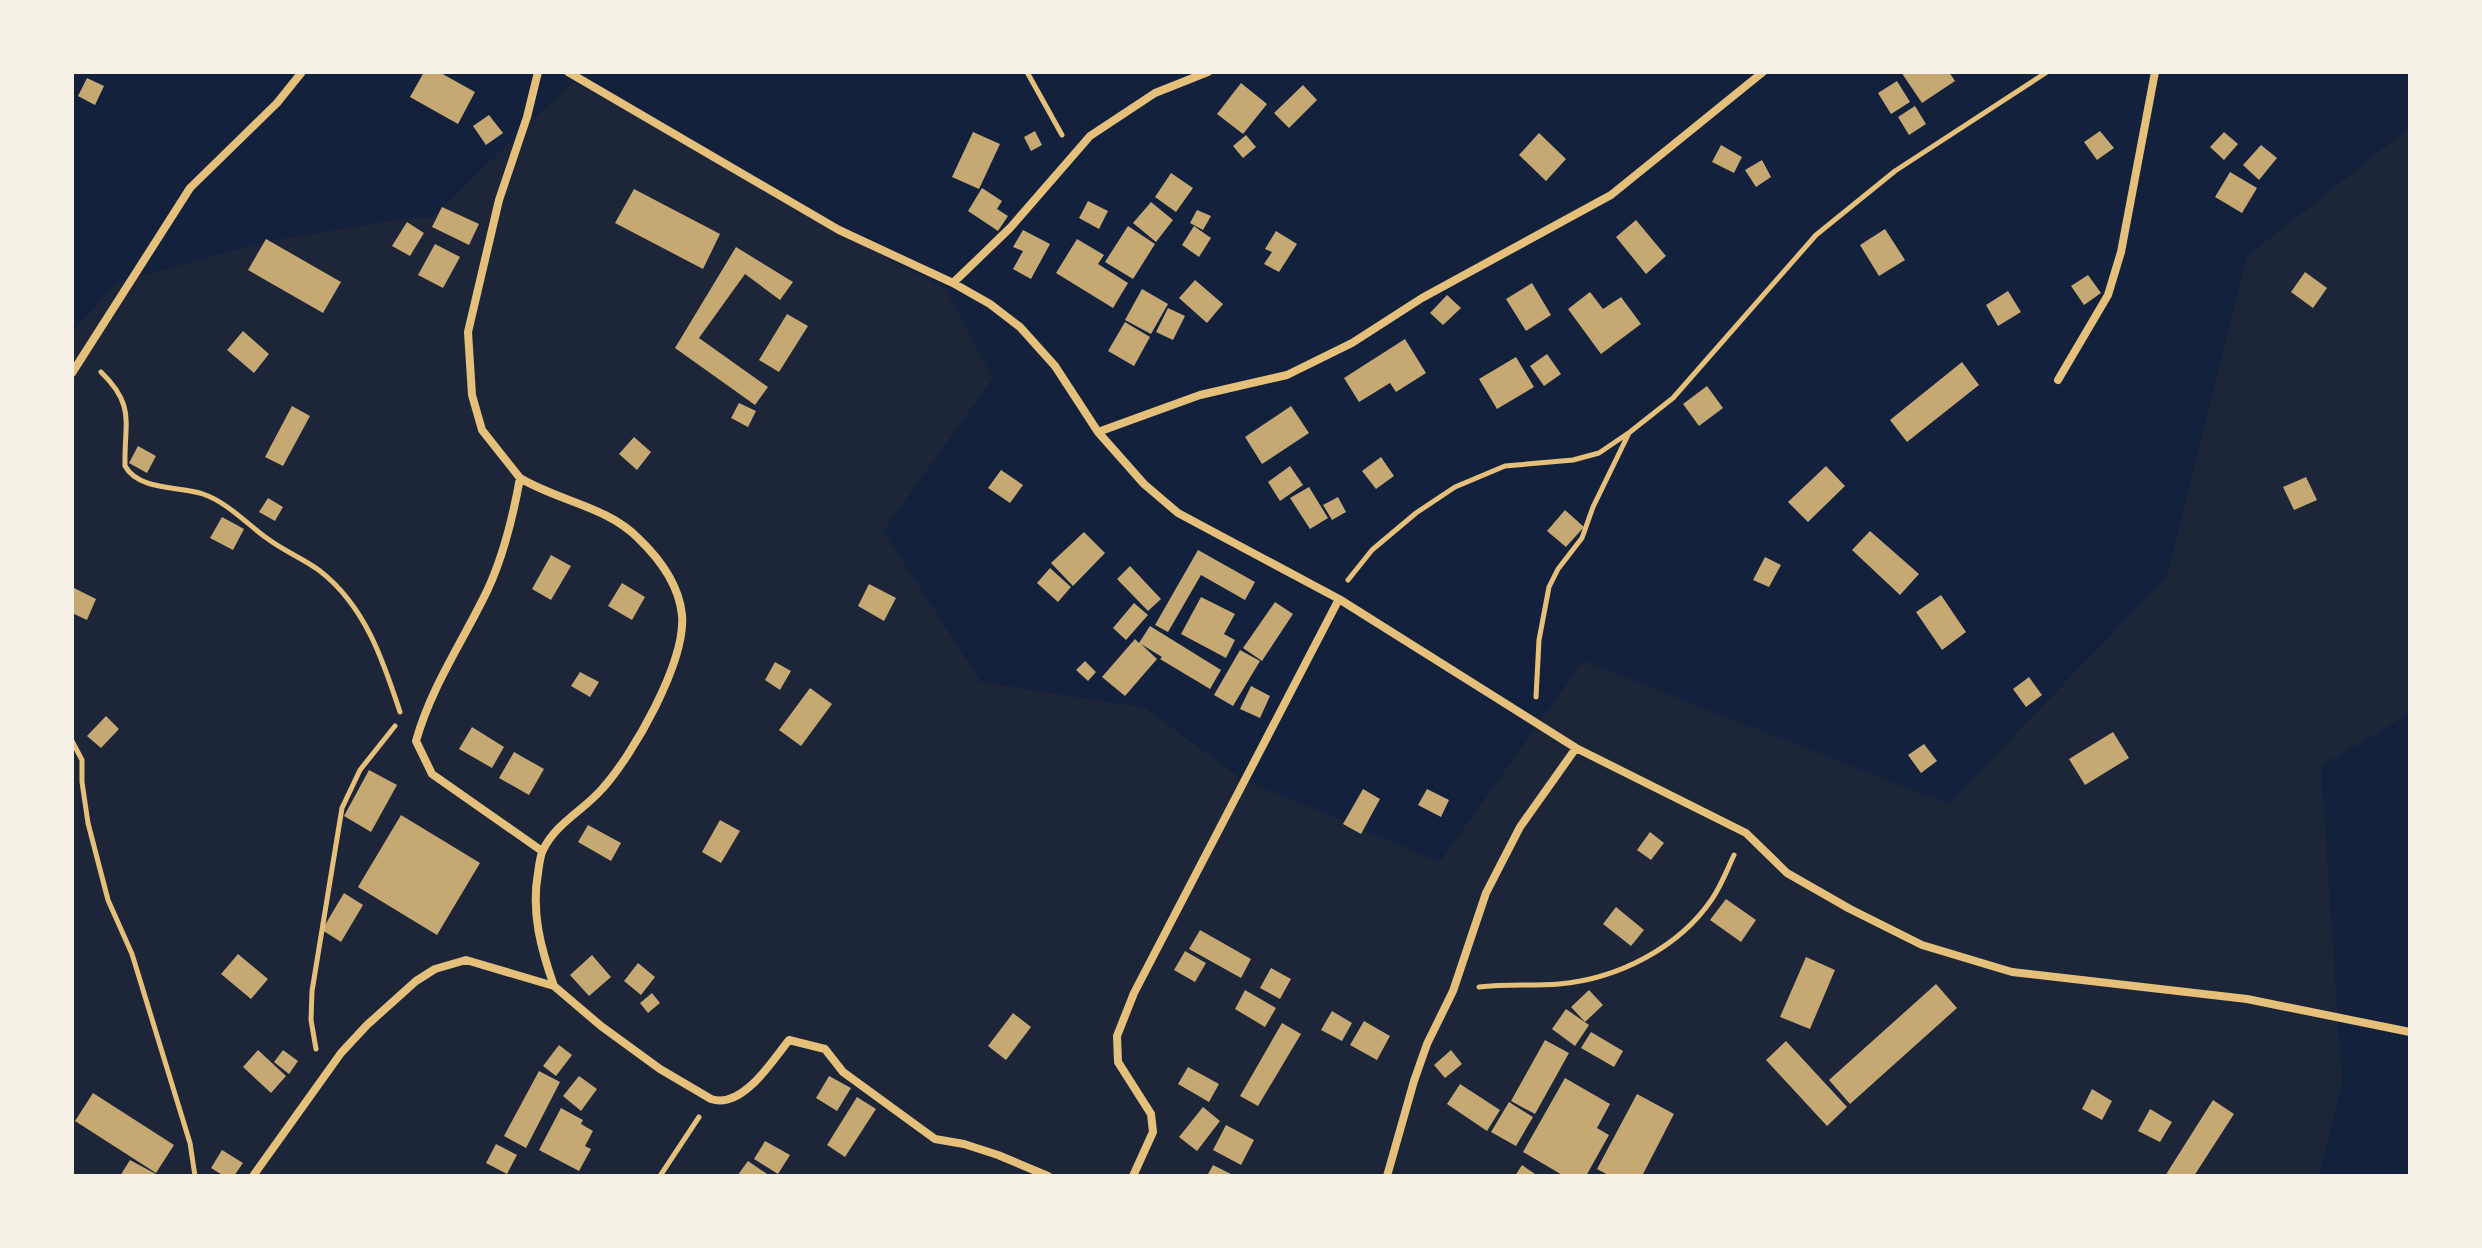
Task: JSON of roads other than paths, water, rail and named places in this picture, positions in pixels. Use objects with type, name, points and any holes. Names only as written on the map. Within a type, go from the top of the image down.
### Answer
[{"type":"street","points":[[72,373],[190,188],[277,103],[302,72]]},
{"type":"street","points":[[538,72],[527,117],[499,200],[468,332],[472,395],[482,430],[520,478],[543,492],[613,518],[639,538],[674,581],[682,617],[679,647],[661,697],[645,725],[601,790],[573,814],[542,851],[535,888],[536,922],[540,947],[554,986]]},
{"type":"street","points":[[568,72],[839,230],[953,283],[990,304],[1020,327],[1055,366],[1098,432],[1144,484],[1178,513],[1339,599],[1576,748],[1746,833],[1787,873],[1850,909],[1922,945],[2012,972],[2247,999],[2410,1032]]},
{"type":"street","points":[[953,283],[1010,228],[1090,136],[1155,93],[1208,72]]},
{"type":"street","points":[[1098,432],[1200,395],[1287,375],[1352,343],[1422,298],[1611,195],[1763,72]]},
{"type":"street","points":[[2058,380],[2108,295],[2121,252],[2155,72]]},
{"type":"street","points":[[520,478],[510,529],[488,589],[424,710],[416,741],[432,774],[542,851]]},
{"type":"street","points":[[1133,1176],[1153,1132],[1151,1114],[1118,1062],[1117,1036],[1134,993],[1339,599]]},
{"type":"street","points":[[1387,1176],[1427,1044],[1453,991],[1486,893],[1520,827],[1576,748]]},
{"type":"street","points":[[253,1176],[341,1053],[367,1025],[416,981],[435,969],[466,960],[554,986],[601,1026],[660,1069],[717,1102],[739,1096],[765,1073],[789,1040],[825,1049],[843,1072],[935,1139],[987,1151],[1048,1176]]}]
